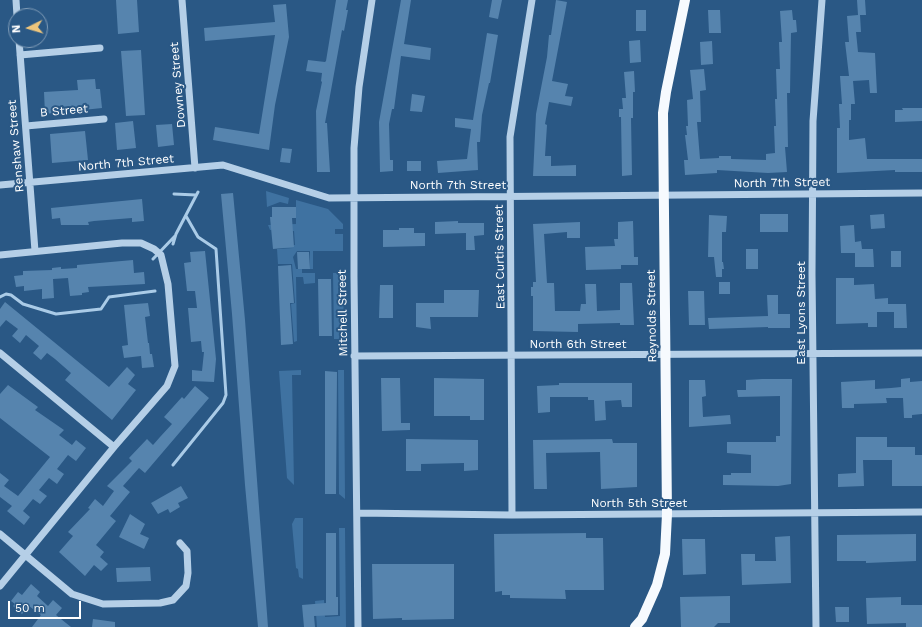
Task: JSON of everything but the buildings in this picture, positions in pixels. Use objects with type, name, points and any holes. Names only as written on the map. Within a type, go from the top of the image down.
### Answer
[{"type":"main road","name":"Reynolds Street","points":[[640,624],[658,585],[665,554],[667,514],[663,113],[685,0]]},
{"type":"street","name":"Downey Street","points":[[182,0],[196,168]]},
{"type":"street","name":"Mitchell Street","points":[[358,627],[354,356],[355,120],[372,0]]},
{"type":"street","name":"East Curtis Street","points":[[512,515],[510,137],[532,0]]},
{"type":"street","name":"East Lyons Street","points":[[816,627],[813,354],[813,121],[822,0]]},
{"type":"street","name":"Renshaw Street","points":[[20,48],[35,251]]},
{"type":"street","points":[[20,55],[100,48]]},
{"type":"street","name":"B Street","points":[[26,126],[104,119]]},
{"type":"street","name":"North 7th Street","points":[[0,185],[223,165],[329,198],[922,193]]},
{"type":"street","points":[[0,255],[141,243],[154,249],[161,255],[168,284],[174,366],[167,386],[114,447],[0,586]]},
{"type":"street","points":[[0,353],[114,447]]},
{"type":"street","name":"North 6th Street","points":[[354,356],[922,353]]},
{"type":"street","name":"North 5th Street","points":[[357,513],[512,515],[922,512]]},
{"type":"street","points":[[0,534],[72,594],[103,604],[160,603],[173,600],[186,586],[189,563],[187,551],[180,543]]},
{"type":"shaded area","points":[[266,191],[289,198],[288,204],[280,202],[267,207]]},
{"type":"shaded area","points":[[296,200],[328,209],[343,224],[343,229],[335,229],[335,234],[343,234],[343,251],[313,251],[313,269],[310,269],[310,251],[297,251],[293,257],[296,269],[302,269],[302,273],[315,273],[315,283],[304,284],[303,277],[296,277],[297,341],[294,342],[291,304],[295,303],[292,264],[278,264],[277,249],[293,248],[284,248],[284,246],[295,245],[294,231],[282,232],[282,229],[270,230],[268,225],[296,224]]},
{"type":"shaded area","points":[[333,273],[343,273],[344,339],[334,339]]},
{"type":"shaded area","points":[[301,370],[301,375],[292,375],[294,485],[287,478],[279,371]]},
{"type":"shaded area","points":[[338,370],[344,370],[345,499],[339,494]]},
{"type":"shaded area","points":[[295,518],[303,518],[303,579],[299,577],[298,569],[296,568],[292,524]]},
{"type":"shaded area","points":[[339,528],[345,528],[346,627],[317,627],[315,601],[324,600],[325,617],[340,616]]},
{"type":"waterway","points":[[173,244],[176,234],[198,192]]},
{"type":"waterway","points":[[174,194],[196,195]]},
{"type":"waterway","points":[[173,465],[223,403],[226,395],[216,249],[198,237],[186,216]]},
{"type":"waterway","points":[[153,259],[175,236]]},
{"type":"waterway","points":[[0,297],[6,294],[11,295],[23,304],[56,314],[101,309],[109,297],[155,291]]}]
